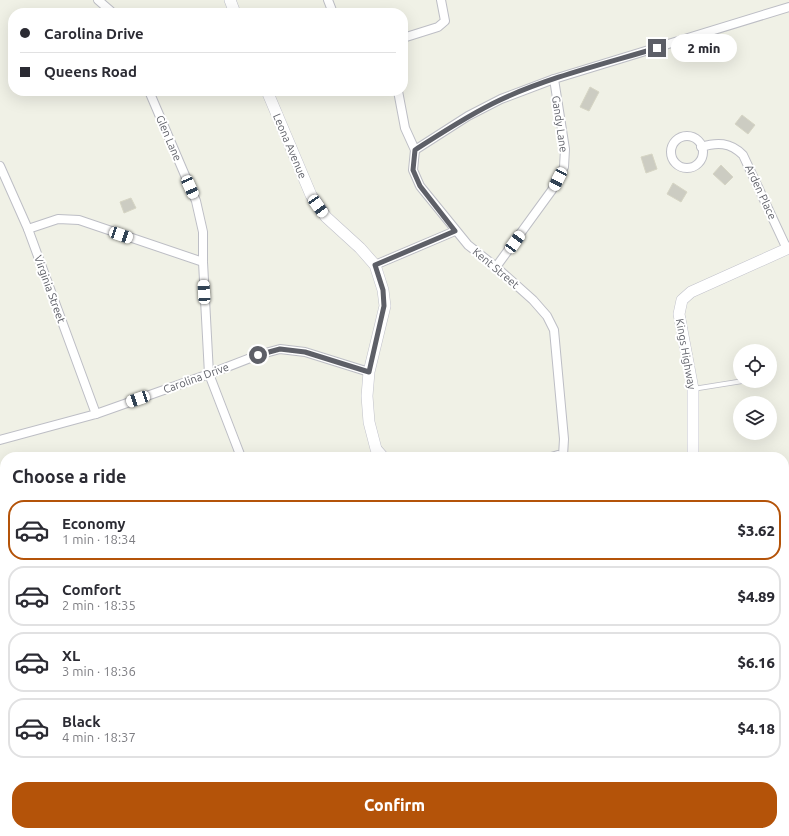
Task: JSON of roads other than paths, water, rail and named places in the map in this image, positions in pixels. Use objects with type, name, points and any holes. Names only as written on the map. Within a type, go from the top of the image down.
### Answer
[{"type":"street","points":[[98,0],[107,8]]},
{"type":"street","points":[[408,36],[438,26],[445,21],[441,0]]},
{"type":"street","points":[[415,150],[468,116],[501,99],[554,79],[789,7]]},
{"type":"street","name":"Gandy Lane","points":[[496,267],[552,190],[564,167],[565,149],[554,79]]},
{"type":"street","name":"Glen Lane","points":[[151,96],[196,201],[203,232],[203,262],[209,374],[239,452]]},
{"type":"street","name":"Leona Avenue","points":[[270,96],[311,196],[326,217],[360,248],[375,265],[383,290],[384,306],[369,372],[367,396],[369,422],[376,449],[379,452]]},
{"type":"street","name":"Kent Street","points":[[399,96],[406,128],[415,150],[413,170],[420,186],[455,231],[468,245],[496,267],[533,300],[547,316],[554,330],[564,452]]},
{"type":"street","name":"Arden Place","points":[[701,146],[714,143],[724,144],[734,148],[742,155],[788,248]]},
{"type":"street","name":"Virginia Street","points":[[1,171],[28,229],[96,414]]},
{"type":"street","points":[[28,229],[58,218],[79,220],[203,262]]},
{"type":"street","points":[[375,265],[455,231]]},
{"type":"street","name":"Kings Highway","points":[[693,452],[693,389],[679,319],[682,300],[691,292],[788,248]]},
{"type":"street","name":"Carolina Drive","points":[[0,440],[96,414],[258,355],[280,349],[305,352],[369,372]]},
{"type":"lane","points":[[693,389],[733,383]]}]
